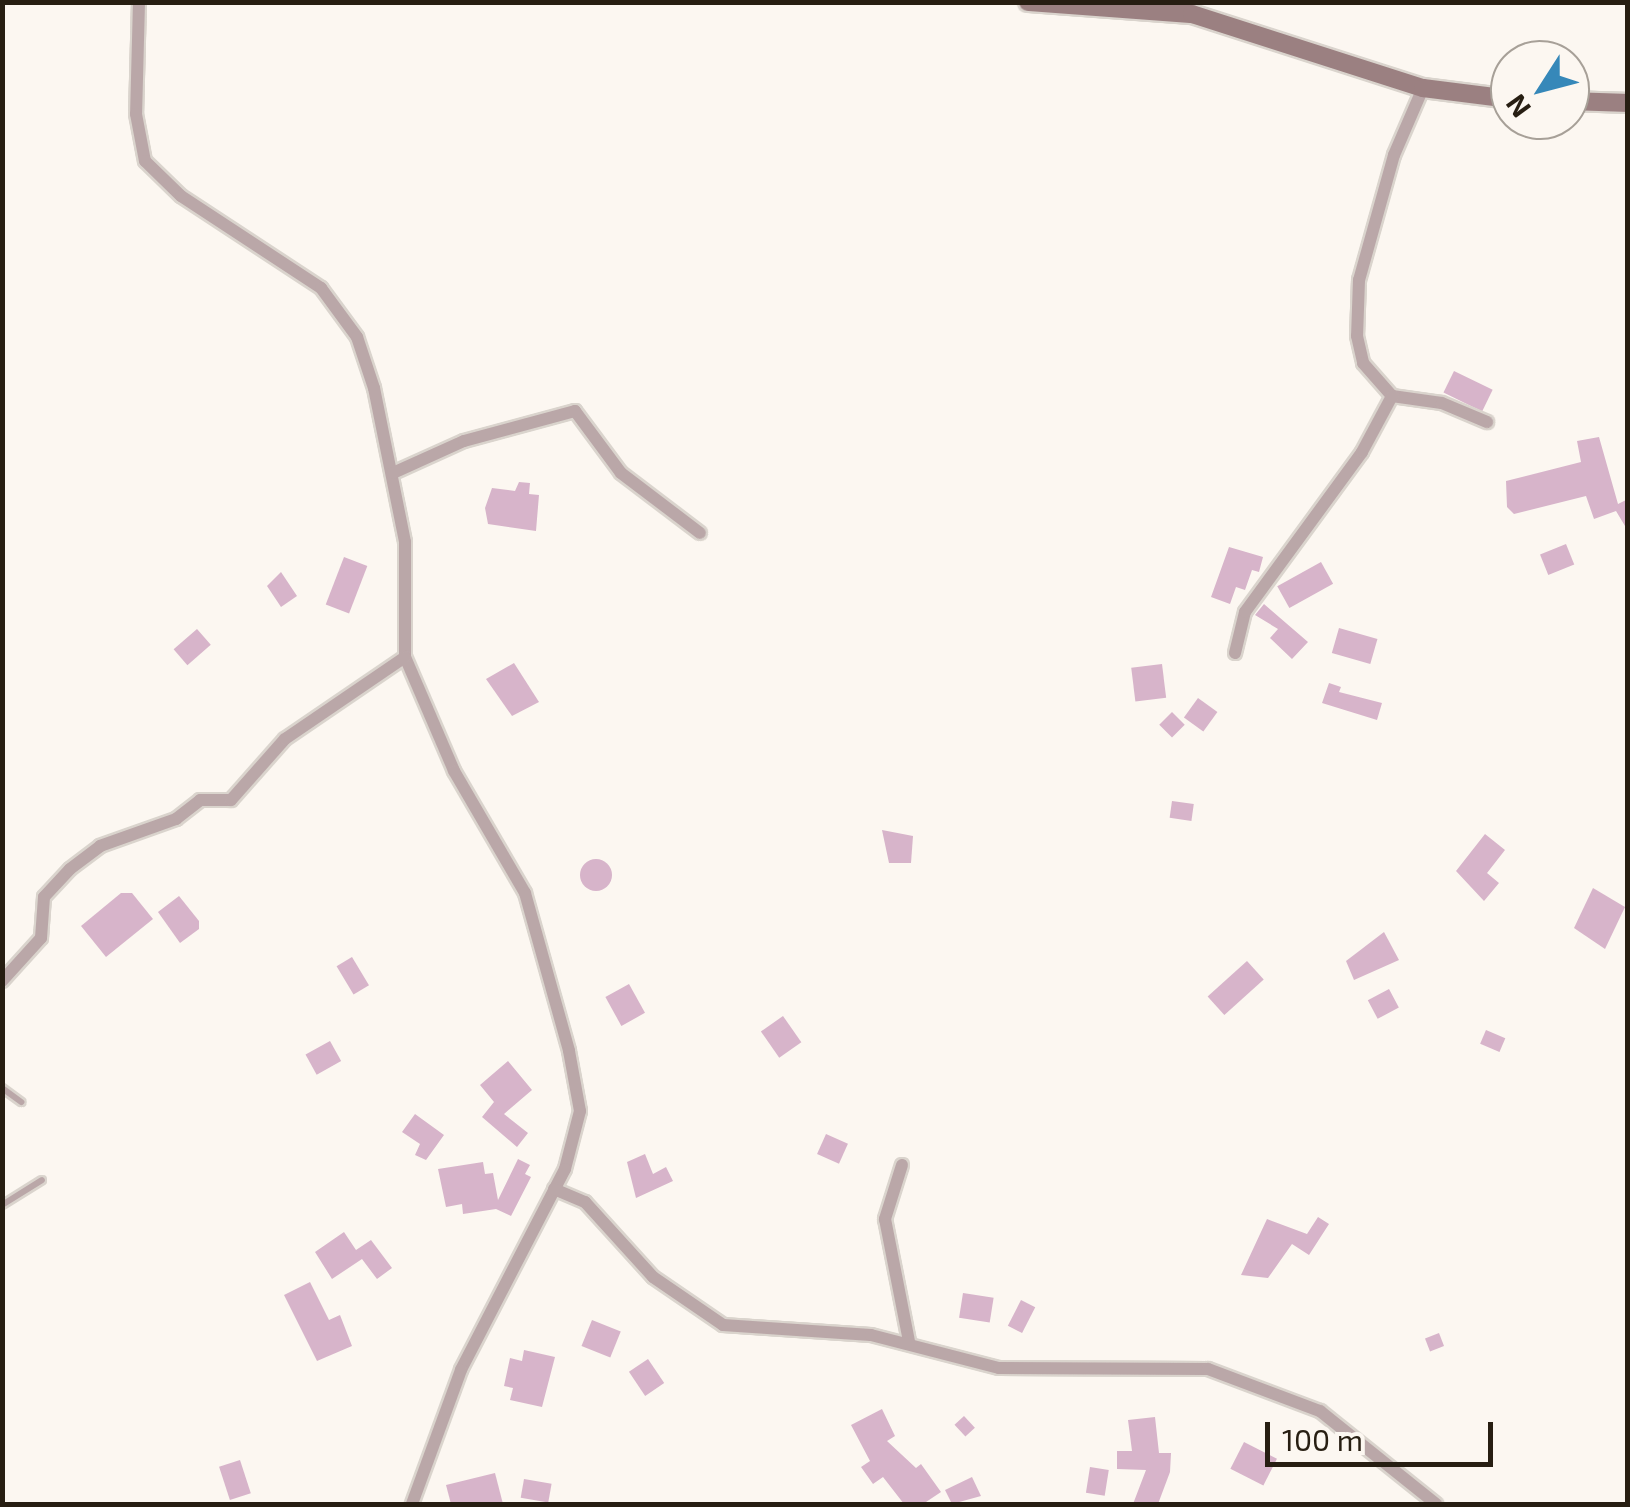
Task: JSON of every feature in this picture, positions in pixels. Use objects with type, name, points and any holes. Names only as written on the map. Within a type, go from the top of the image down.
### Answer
[{"type":"street","points":[[139,2],[136,114],[145,162],[181,196],[258,241],[340,308],[374,388],[404,542],[405,657],[454,770],[525,893],[544,953],[580,1110],[554,1189],[461,1370],[412,1504]]},
{"type":"street","points":[[1028,2],[1104,3],[1192,14],[1422,88],[1490,96]]},
{"type":"street","points":[[1422,88],[1394,155],[1354,305],[1362,363],[1392,396],[1442,404],[1487,422]]},
{"type":"street","points":[[1590,102],[1628,103]]},
{"type":"street","points":[[1235,653],[1245,612],[1362,452],[1392,396]]},
{"type":"street","points":[[393,472],[464,441],[576,412],[621,473],[700,533]]},
{"type":"street","points":[[2,981],[41,938],[44,897],[70,869],[100,846],[176,819],[200,800],[231,800],[285,739],[405,657]]},
{"type":"street","points":[[902,1165],[884,1219],[908,1341]]},
{"type":"street","points":[[554,1189],[585,1202],[653,1277],[705,1318],[747,1329],[908,1341],[999,1368],[1108,1364],[1234,1377],[1320,1411],[1436,1504]]},
{"type":"lane","points":[[2,1088],[21,1102]]},
{"type":"lane","points":[[2,1206],[42,1180]]},
{"type":"building","points":[[1454,371],[1493,390],[1482,411],[1443,393]]},
{"type":"building","points":[[1599,437],[1618,504],[1628,499],[1628,531],[1616,511],[1594,519],[1586,496],[1514,514],[1507,507],[1506,481],[1581,462],[1577,441]]},
{"type":"building","points":[[519,482],[530,483],[529,494],[539,495],[536,531],[488,524],[485,508],[492,488],[515,491]]},
{"type":"building","points":[[1566,544],[1574,564],[1548,575],[1540,554]]},
{"type":"building","points":[[1229,547],[1263,557],[1259,572],[1252,570],[1245,590],[1236,587],[1230,604],[1211,597]]},
{"type":"building","points":[[344,557],[367,566],[349,614],[326,605]]},
{"type":"building","points":[[1321,562],[1333,584],[1289,608],[1277,586]]},
{"type":"building","points":[[281,572],[297,596],[281,607],[267,586]]},
{"type":"building","points":[[1264,604],[1308,642],[1292,659],[1270,638],[1278,629],[1255,615]]},
{"type":"building","points":[[1339,628],[1377,639],[1370,664],[1332,653]]},
{"type":"building","points":[[197,629],[211,645],[187,665],[174,649]]},
{"type":"building","points":[[514,663],[539,702],[512,716],[486,679]]},
{"type":"building","points":[[1162,664],[1166,698],[1135,702],[1131,668]]},
{"type":"building","points":[[1329,683],[1341,687],[1339,692],[1382,703],[1377,720],[1322,703]]},
{"type":"building","points":[[1198,698],[1217,712],[1203,732],[1184,717]]},
{"type":"building","points":[[1172,712],[1185,725],[1172,737],[1159,725]]},
{"type":"building","points":[[1172,801],[1194,804],[1191,821],[1170,818]]},
{"type":"building","points":[[882,830],[913,836],[911,863],[889,863]]},
{"type":"building","points":[[1485,834],[1505,850],[1487,873],[1499,883],[1484,901],[1456,871]]},
{"type":"building","points":[[596,859],[607,864],[612,875],[607,886],[596,891],[585,886],[580,875],[585,864]]},
{"type":"building","points":[[1593,888],[1625,907],[1605,949],[1574,928]]},
{"type":"building","points":[[121,893],[132,893],[153,919],[106,957],[81,926]]},
{"type":"building","points":[[179,896],[199,921],[199,929],[180,943],[158,912]]},
{"type":"building","points":[[1384,932],[1399,960],[1354,980],[1346,961]]},
{"type":"building","points":[[352,957],[369,985],[354,995],[337,966]]},
{"type":"building","points":[[1247,961],[1264,980],[1224,1015],[1208,996]]},
{"type":"building","points":[[629,984],[645,1013],[621,1026],[605,997]]},
{"type":"building","points":[[1389,989],[1399,1008],[1378,1019],[1368,1000]]},
{"type":"building","points":[[783,1016],[801,1042],[779,1058],[761,1031]]},
{"type":"building","points":[[1486,1030],[1505,1038],[1499,1052],[1480,1044]]},
{"type":"building","points":[[330,1041],[341,1061],[317,1075],[306,1055]]},
{"type":"building","points":[[508,1061],[532,1090],[504,1114],[528,1133],[517,1147],[482,1117],[494,1102],[480,1085]]},
{"type":"building","points":[[415,1114],[444,1135],[426,1160],[415,1155],[420,1144],[402,1132]]},
{"type":"building","points":[[826,1134],[848,1144],[839,1164],[817,1154]]},
{"type":"building","points":[[645,1154],[653,1174],[666,1167],[673,1181],[636,1198],[627,1162]]},
{"type":"building","points":[[518,1159],[530,1165],[525,1174],[531,1177],[511,1216],[496,1209],[463,1214],[462,1204],[446,1207],[438,1169],[483,1162],[485,1174],[493,1173],[498,1200]]},
{"type":"building","points":[[1318,1217],[1329,1224],[1309,1255],[1292,1244],[1268,1278],[1241,1275],[1267,1219],[1307,1234]]},
{"type":"building","points":[[344,1232],[356,1250],[371,1240],[392,1268],[377,1279],[362,1259],[332,1279],[315,1252]]},
{"type":"building","points":[[310,1282],[329,1320],[340,1315],[352,1346],[317,1361],[284,1295]]},
{"type":"building","points":[[963,1293],[994,1298],[990,1323],[959,1318]]},
{"type":"building","points":[[1021,1300],[1035,1307],[1022,1333],[1008,1326]]},
{"type":"building","points":[[592,1320],[621,1332],[610,1358],[582,1346]]},
{"type":"building","points":[[1439,1333],[1444,1346],[1430,1351],[1425,1338]]},
{"type":"building","points":[[524,1350],[555,1357],[542,1407],[510,1400],[513,1388],[504,1386],[510,1358],[522,1361]]},
{"type":"building","points":[[648,1359],[664,1383],[645,1396],[629,1372]]},
{"type":"building","points":[[882,1409],[895,1436],[887,1441],[916,1468],[921,1464],[941,1492],[923,1504],[904,1504],[883,1477],[873,1484],[861,1467],[870,1461],[851,1425]]},
{"type":"building","points":[[964,1416],[975,1428],[965,1437],[954,1425]]},
{"type":"building","points":[[1155,1417],[1159,1453],[1171,1453],[1170,1472],[1158,1504],[1133,1504],[1146,1470],[1117,1469],[1117,1451],[1132,1451],[1128,1420]]},
{"type":"building","points":[[1244,1442],[1277,1459],[1263,1486],[1230,1469]]},
{"type":"building","points":[[240,1460],[251,1493],[230,1500],[219,1467]]},
{"type":"building","points":[[1090,1467],[1109,1470],[1105,1496],[1086,1493]]},
{"type":"building","points":[[495,1473],[503,1504],[451,1504],[446,1485]]},
{"type":"building","points":[[972,1477],[981,1496],[952,1504],[945,1490]]},
{"type":"building","points":[[524,1479],[552,1484],[548,1503],[521,1498]]}]
